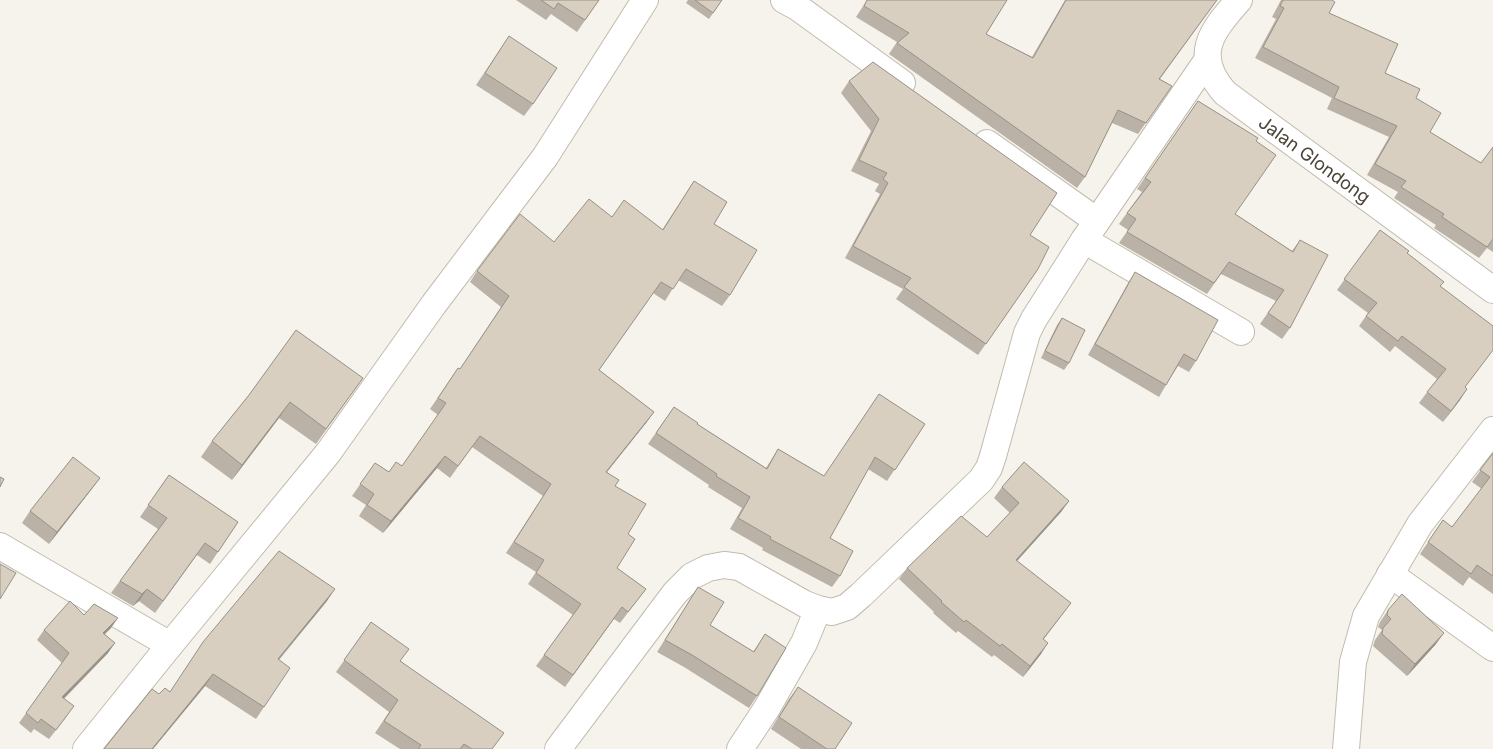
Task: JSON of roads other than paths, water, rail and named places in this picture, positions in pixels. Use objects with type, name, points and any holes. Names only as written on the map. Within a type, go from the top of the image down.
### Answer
[{"type":"street","points":[[86,749],[328,453],[434,304],[545,157],[644,0]]},
{"type":"street","points":[[784,0],[797,7],[918,94]]},
{"type":"street","points":[[558,749],[675,593],[692,576],[708,568],[724,565],[739,567],[805,604],[818,609],[832,612],[847,607],[980,480],[989,468],[993,456],[1026,333],[1090,231],[1206,62],[1210,42],[1217,26],[1239,0]]},
{"type":"street","name":"Jalan Glondong","points":[[1206,62],[1214,81],[1225,93],[1493,290]]},
{"type":"street","points":[[966,129],[1090,231],[1241,332]]},
{"type":"street","points":[[1346,749],[1354,662],[1366,616],[1420,524],[1493,430]]},
{"type":"street","points":[[0,546],[170,645]]},
{"type":"street","points":[[1390,574],[1493,648]]},
{"type":"street","points":[[740,749],[767,708],[804,643],[818,609]]}]
